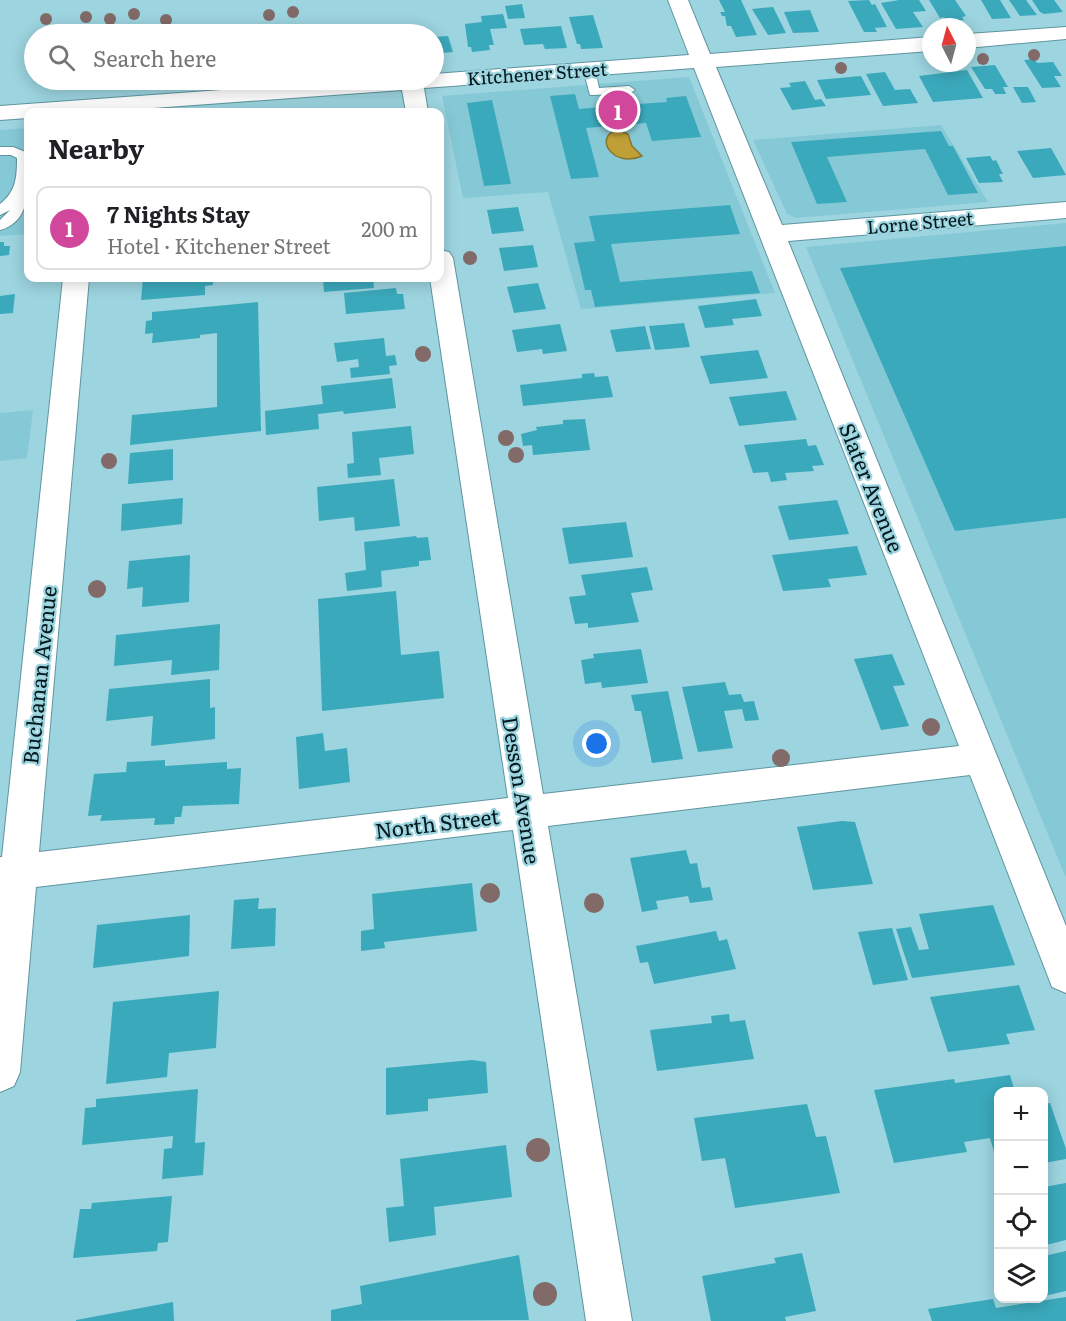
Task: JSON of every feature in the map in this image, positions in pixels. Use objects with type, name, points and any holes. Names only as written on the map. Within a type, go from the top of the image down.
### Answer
[{"type":"street","name":"Slater Avenue","points":[[678,2],[773,234],[1066,974]]},
{"type":"street","points":[[976,40],[1066,33]]},
{"type":"street","name":"Kitchener Street","points":[[444,80],[922,45]]},
{"type":"street","name":"Kitchener Street","points":[[104,108],[317,90]]},
{"type":"street","points":[[413,90],[416,108]]},
{"type":"street","name":"Kitchener Street","points":[[0,113],[24,112]]},
{"type":"street","name":"Lorne Street","points":[[773,234],[1066,210]]},
{"type":"street","name":"Buchanan Avenue","points":[[0,1072],[9,873],[76,282]]},
{"type":"street","name":"Desson Avenue","points":[[444,282],[526,812],[609,1321]]},
{"type":"street","name":"North Street","points":[[9,873],[980,759]]},
{"type":"lane","points":[[589,69],[594,92],[629,90]]},
{"type":"lane","points":[[0,151],[13,151],[24,156],[17,215],[10,222],[0,226]]},
{"type":"lane","points":[[0,211],[14,200],[21,186]]},
{"type":"shaded area","points":[[689,77],[775,293],[581,309],[548,192],[463,198],[442,96]]},
{"type":"shaded area","points":[[941,125],[988,202],[796,218],[787,214],[753,140]]},
{"type":"shaded area","points":[[24,128],[24,234],[0,236],[0,130]]},
{"type":"shaded area","points":[[618,130],[628,134],[632,146],[642,156],[632,159],[622,158],[609,150],[607,138],[610,133]]},
{"type":"shaded area","points":[[1066,223],[1066,878],[806,247]]},
{"type":"shaded area","points":[[33,410],[27,458],[0,461],[0,413]]},
{"type":"building","points":[[719,0],[741,0],[757,35],[736,37],[731,26],[727,26],[725,16],[722,16],[720,12],[725,12]]},
{"type":"building","points":[[869,0],[872,5],[875,4],[887,27],[875,28],[877,32],[864,32],[848,1]]},
{"type":"building","points":[[919,0],[926,11],[913,12],[922,27],[896,29],[881,3]]},
{"type":"building","points":[[929,0],[955,0],[966,16],[963,18],[940,18]]},
{"type":"building","points":[[981,0],[1000,0],[1011,18],[992,19]]},
{"type":"building","points":[[1009,0],[1026,0],[1037,15],[1020,16]]},
{"type":"building","points":[[1032,0],[1054,0],[1063,12],[1044,14]]},
{"type":"building","points":[[522,4],[525,18],[508,19],[505,6]]},
{"type":"building","points":[[773,7],[786,33],[768,35],[752,9]]},
{"type":"building","points":[[810,10],[819,32],[793,33],[784,12]]},
{"type":"building","points":[[503,14],[507,28],[490,29],[494,45],[489,45],[490,50],[472,52],[471,47],[468,47],[465,24],[482,22],[481,16]]},
{"type":"building","points":[[593,15],[603,48],[581,49],[580,44],[577,44],[569,17]]},
{"type":"building","points":[[561,26],[567,48],[545,49],[543,44],[524,45],[520,29]]},
{"type":"building","points":[[444,36],[448,36],[453,52],[444,53]]},
{"type":"building","points":[[1035,59],[1037,63],[1053,62],[1062,76],[1054,76],[1061,87],[1042,88],[1024,60]]},
{"type":"building","points":[[995,65],[1008,87],[1003,87],[1006,94],[995,94],[992,89],[985,89],[974,72],[976,67]]},
{"type":"building","points":[[885,72],[895,90],[910,89],[918,103],[883,106],[866,74]]},
{"type":"building","points":[[968,72],[983,98],[933,102],[919,76]]},
{"type":"building","points":[[861,76],[871,95],[826,99],[817,80]]},
{"type":"building","points":[[805,81],[815,100],[821,99],[826,106],[792,110],[780,88],[791,87],[789,83]]},
{"type":"building","points":[[1013,87],[1028,87],[1036,102],[1022,103]]},
{"type":"building","points":[[575,94],[579,109],[626,105],[625,101],[637,100],[638,104],[667,102],[666,98],[686,96],[701,137],[652,141],[646,123],[586,128],[599,177],[571,179],[550,96]]},
{"type":"building","points":[[492,100],[511,184],[484,186],[467,103]]},
{"type":"building","points":[[941,131],[949,146],[953,146],[978,193],[948,195],[925,149],[827,157],[847,202],[817,204],[791,142]]},
{"type":"building","points":[[1051,148],[1066,175],[1033,178],[1017,151]]},
{"type":"building","points":[[990,156],[993,161],[996,160],[1003,174],[999,174],[1003,182],[979,183],[966,158]]},
{"type":"building","points":[[730,205],[740,234],[611,244],[620,282],[752,271],[760,293],[595,307],[591,290],[585,290],[574,243],[595,241],[589,216]]},
{"type":"building","points":[[518,207],[524,231],[492,234],[487,210]]},
{"type":"building","points":[[0,242],[4,242],[4,246],[10,246],[9,255],[0,256]]},
{"type":"building","points":[[533,245],[538,267],[504,271],[499,248]]},
{"type":"building","points":[[1066,246],[1066,518],[955,531],[840,268]]},
{"type":"building","points":[[143,282],[213,282],[213,285],[205,286],[205,295],[141,300]]},
{"type":"building","points":[[323,282],[373,282],[374,288],[324,292]]},
{"type":"building","points":[[538,283],[546,309],[514,313],[507,287]]},
{"type":"building","points":[[396,288],[397,294],[403,294],[405,309],[346,314],[344,293]]},
{"type":"building","points":[[15,294],[13,313],[0,314],[0,296]]},
{"type":"building","points":[[756,299],[762,316],[732,319],[734,325],[705,328],[698,306]]},
{"type":"building","points":[[258,302],[261,431],[130,445],[132,415],[217,407],[217,333],[200,335],[200,338],[152,343],[153,333],[145,334],[146,321],[152,320],[152,312]]},
{"type":"building","points":[[684,323],[690,347],[655,350],[649,326]]},
{"type":"building","points":[[560,324],[567,351],[543,354],[542,349],[517,352],[512,330]]},
{"type":"building","points":[[645,326],[651,349],[616,352],[610,330]]},
{"type":"building","points":[[384,338],[386,356],[395,355],[397,365],[389,366],[390,374],[351,378],[350,368],[359,367],[358,359],[337,362],[334,343]]},
{"type":"building","points":[[758,350],[768,378],[710,384],[700,356]]},
{"type":"building","points":[[594,373],[595,377],[608,376],[613,397],[523,406],[520,385],[582,378],[582,374]]},
{"type":"building","points":[[392,378],[396,408],[344,414],[343,411],[318,414],[319,429],[266,435],[265,411],[323,404],[321,386]]},
{"type":"building","points":[[786,391],[797,420],[739,426],[729,397]]},
{"type":"building","points":[[585,419],[590,450],[533,455],[532,445],[523,446],[521,434],[537,430],[536,427],[563,424],[563,420]]},
{"type":"building","points":[[411,426],[414,454],[379,458],[381,475],[348,478],[347,464],[354,463],[352,432]]},
{"type":"building","points":[[806,439],[808,446],[816,445],[824,465],[812,466],[814,471],[785,473],[787,480],[771,482],[768,472],[753,473],[744,445]]},
{"type":"building","points":[[173,449],[173,480],[128,484],[130,453]]},
{"type":"building","points":[[394,479],[400,526],[355,531],[354,517],[319,521],[317,487]]},
{"type":"building","points":[[183,498],[182,524],[121,531],[122,504]]},
{"type":"building","points":[[837,500],[849,534],[789,540],[778,506]]},
{"type":"building","points":[[626,522],[633,557],[569,564],[562,528]]},
{"type":"building","points":[[416,536],[417,538],[428,537],[431,560],[419,561],[419,566],[381,571],[382,587],[347,591],[345,573],[366,570],[364,542]]},
{"type":"building","points":[[857,546],[867,575],[828,579],[831,587],[783,591],[772,555]]},
{"type":"building","points":[[190,555],[189,602],[142,607],[143,587],[127,589],[129,561]]},
{"type":"building","points":[[647,567],[653,590],[631,593],[639,622],[588,628],[588,623],[575,624],[569,597],[586,595],[581,575]]},
{"type":"building","points":[[396,591],[401,655],[439,651],[444,698],[322,711],[318,599]]},
{"type":"building","points":[[220,624],[219,670],[171,675],[172,660],[114,666],[116,635]]},
{"type":"building","points":[[641,649],[648,683],[602,688],[601,682],[585,684],[581,660],[594,658],[593,654]]},
{"type":"building","points":[[892,654],[905,685],[893,686],[909,726],[881,730],[854,659]]},
{"type":"building","points":[[210,679],[210,708],[215,707],[215,739],[151,746],[153,716],[106,721],[109,689]]},
{"type":"building","points":[[725,682],[729,695],[741,694],[744,702],[754,701],[759,720],[745,721],[742,709],[724,711],[733,748],[698,752],[682,687]]},
{"type":"building","points":[[668,691],[683,759],[652,763],[641,711],[635,711],[631,695]]},
{"type":"building","points":[[323,733],[325,751],[347,748],[350,782],[299,789],[296,737]]},
{"type":"building","points":[[165,760],[165,766],[227,762],[227,769],[241,768],[239,804],[183,806],[181,817],[175,817],[174,824],[154,825],[155,818],[100,821],[102,815],[88,816],[94,774],[126,772],[127,762]]},
{"type":"building","points":[[842,821],[855,822],[873,884],[813,890],[797,827]]},
{"type":"building","points":[[686,850],[690,864],[697,863],[702,888],[710,887],[713,900],[690,903],[688,896],[656,901],[658,909],[642,912],[630,858]]},
{"type":"building","points":[[472,883],[477,931],[384,942],[385,948],[361,951],[361,931],[374,929],[372,894]]},
{"type":"building","points":[[259,898],[258,909],[276,908],[275,946],[231,949],[234,900]]},
{"type":"building","points":[[993,905],[1015,965],[912,978],[896,929],[911,927],[919,950],[929,949],[919,914]]},
{"type":"building","points":[[190,915],[189,956],[93,968],[97,925]]},
{"type":"building","points":[[892,928],[908,980],[873,985],[858,932]]},
{"type":"building","points":[[716,931],[719,941],[727,939],[736,969],[654,984],[648,962],[640,963],[636,946]]},
{"type":"building","points":[[1019,985],[1035,1030],[1006,1034],[1010,1044],[948,1052],[930,997]]},
{"type":"building","points":[[219,991],[216,1048],[169,1053],[167,1077],[106,1084],[113,1002]]},
{"type":"building","points":[[729,1014],[730,1022],[745,1020],[754,1059],[657,1071],[650,1030],[712,1023],[711,1016]]},
{"type":"building","points":[[472,1060],[486,1062],[488,1093],[428,1099],[428,1111],[386,1115],[386,1068]]},
{"type":"building","points":[[1010,1075],[1014,1087],[994,1087],[994,1152],[990,1138],[964,1142],[967,1152],[894,1163],[874,1090],[954,1079],[955,1083]]},
{"type":"building","points":[[198,1089],[195,1143],[205,1142],[203,1175],[162,1179],[164,1149],[172,1148],[173,1136],[82,1145],[85,1108],[96,1107],[96,1099]]},
{"type":"building","points":[[1048,1103],[1050,1103],[1066,1149],[1066,1159],[1048,1162],[1048,1141]]},
{"type":"building","points":[[807,1104],[816,1137],[826,1136],[840,1193],[735,1208],[725,1158],[702,1161],[694,1118]]},
{"type":"building","points":[[506,1145],[512,1197],[434,1207],[436,1235],[389,1242],[386,1208],[404,1206],[400,1159]]},
{"type":"building","points":[[1066,1183],[1066,1240],[1048,1244],[1048,1195],[1048,1186]]},
{"type":"building","points":[[172,1196],[168,1242],[158,1243],[157,1251],[73,1258],[80,1209],[91,1209],[92,1203]]},
{"type":"building","points":[[1066,1251],[1066,1291],[1048,1295],[1048,1255]]},
{"type":"building","points":[[802,1253],[816,1311],[785,1317],[786,1321],[711,1321],[702,1276],[776,1263],[774,1258]]},
{"type":"building","points":[[519,1255],[529,1320],[331,1321],[331,1310],[362,1304],[360,1286]]},
{"type":"building","points":[[1066,1297],[1066,1321],[932,1321],[928,1309],[993,1299],[996,1308],[1028,1303],[1048,1303],[1048,1300]]},
{"type":"building","points":[[173,1302],[174,1321],[76,1321],[76,1320]]},
{"type":"place","name":"7 Nights Stay","points":[[618,110]]}]
